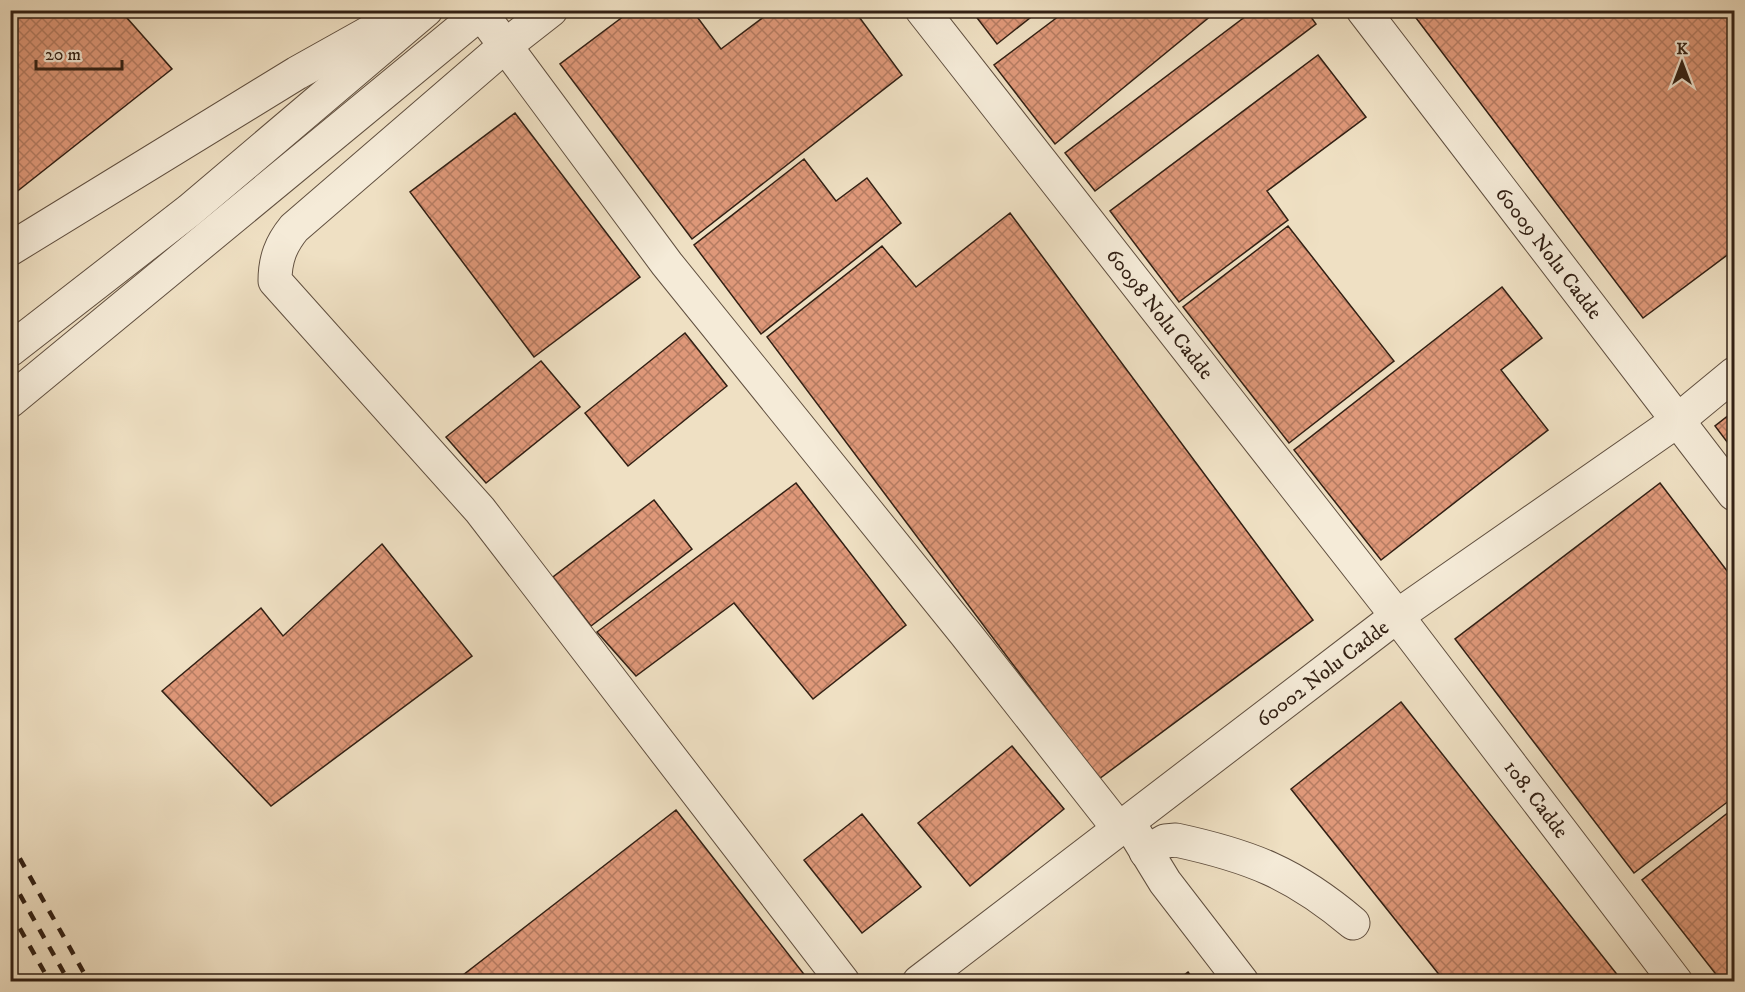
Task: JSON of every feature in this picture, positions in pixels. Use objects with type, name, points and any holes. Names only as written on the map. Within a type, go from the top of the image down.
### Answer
[{"type":"street","points":[[10,249],[297,73],[409,10]]},
{"type":"street","points":[[10,350],[190,210],[426,10]]},
{"type":"street","points":[[551,10],[505,46],[294,228],[278,252],[275,281],[480,510],[843,981]]},
{"type":"street","name":"60098 Nolu Cadde","points":[[922,10],[1397,616]]},
{"type":"street","name":"60009 Nolu Cadde","points":[[1363,10],[1734,494]]},
{"type":"street","points":[[10,401],[483,12],[505,46],[667,264],[965,633],[1146,852],[1165,882],[1242,981]]},
{"type":"street","name":"60002 Nolu Cadde","points":[[919,981],[1397,616],[1677,421],[1734,374]]},
{"type":"street","name":"108. Cadde","points":[[1397,616],[1676,981]]},
{"type":"street","points":[[1146,852],[1155,845],[1176,840],[1246,858],[1302,884],[1353,923]]},
{"type":"building","points":[[10,10],[120,10],[172,69],[10,197]]},
{"type":"building","points":[[632,10],[692,10],[721,49],[773,10],[854,10],[902,75],[692,239],[560,64]]},
{"type":"building","points":[[971,10],[1040,10],[997,44]]},
{"type":"building","points":[[1067,10],[1218,10],[1055,144],[994,65]]},
{"type":"building","points":[[1254,10],[1306,10],[1316,24],[1095,191],[1065,153]]},
{"type":"building","points":[[1410,10],[1734,10],[1734,250],[1643,318]]},
{"type":"building","points":[[1318,55],[1366,117],[1267,191],[1288,220],[1179,302],[1110,211]]},
{"type":"building","points":[[515,113],[640,277],[534,357],[410,192]]},
{"type":"building","points":[[804,159],[836,201],[867,178],[901,223],[761,334],[694,245]]},
{"type":"building","points":[[1010,213],[1313,620],[1099,779],[767,337],[882,246],[916,287]]},
{"type":"building","points":[[1288,226],[1394,361],[1289,443],[1183,307]]},
{"type":"building","points":[[1502,287],[1542,338],[1501,370],[1548,430],[1381,560],[1294,450]]},
{"type":"building","points":[[685,333],[727,386],[628,466],[585,413]]},
{"type":"building","points":[[541,361],[580,407],[486,483],[446,437]]},
{"type":"building","points":[[1734,411],[1734,451],[1715,426]]},
{"type":"building","points":[[796,483],[906,625],[813,699],[734,603],[636,676],[597,632]]},
{"type":"building","points":[[1660,483],[1734,580],[1734,797],[1634,873],[1455,639]]},
{"type":"building","points":[[654,500],[692,549],[591,626],[553,577]]},
{"type":"building","points":[[382,544],[472,656],[271,806],[162,691],[261,608],[283,636]]},
{"type":"building","points":[[1401,702],[1623,982],[1445,982],[1291,789]]},
{"type":"building","points":[[1012,746],[1064,809],[970,886],[918,823]]},
{"type":"building","points":[[1734,808],[1734,982],[1722,982],[1642,880]]},
{"type":"building","points":[[676,810],[810,982],[454,982]]},
{"type":"building","points":[[862,814],[921,887],[862,933],[804,860]]},
{"type":"building","points":[[1188,972],[1195,982],[1175,982]]},
{"type":"railway","points":[[10,841],[89,982]]},
{"type":"railway","points":[[10,877],[69,982]]},
{"type":"railway","points":[[10,911],[50,982]]}]
